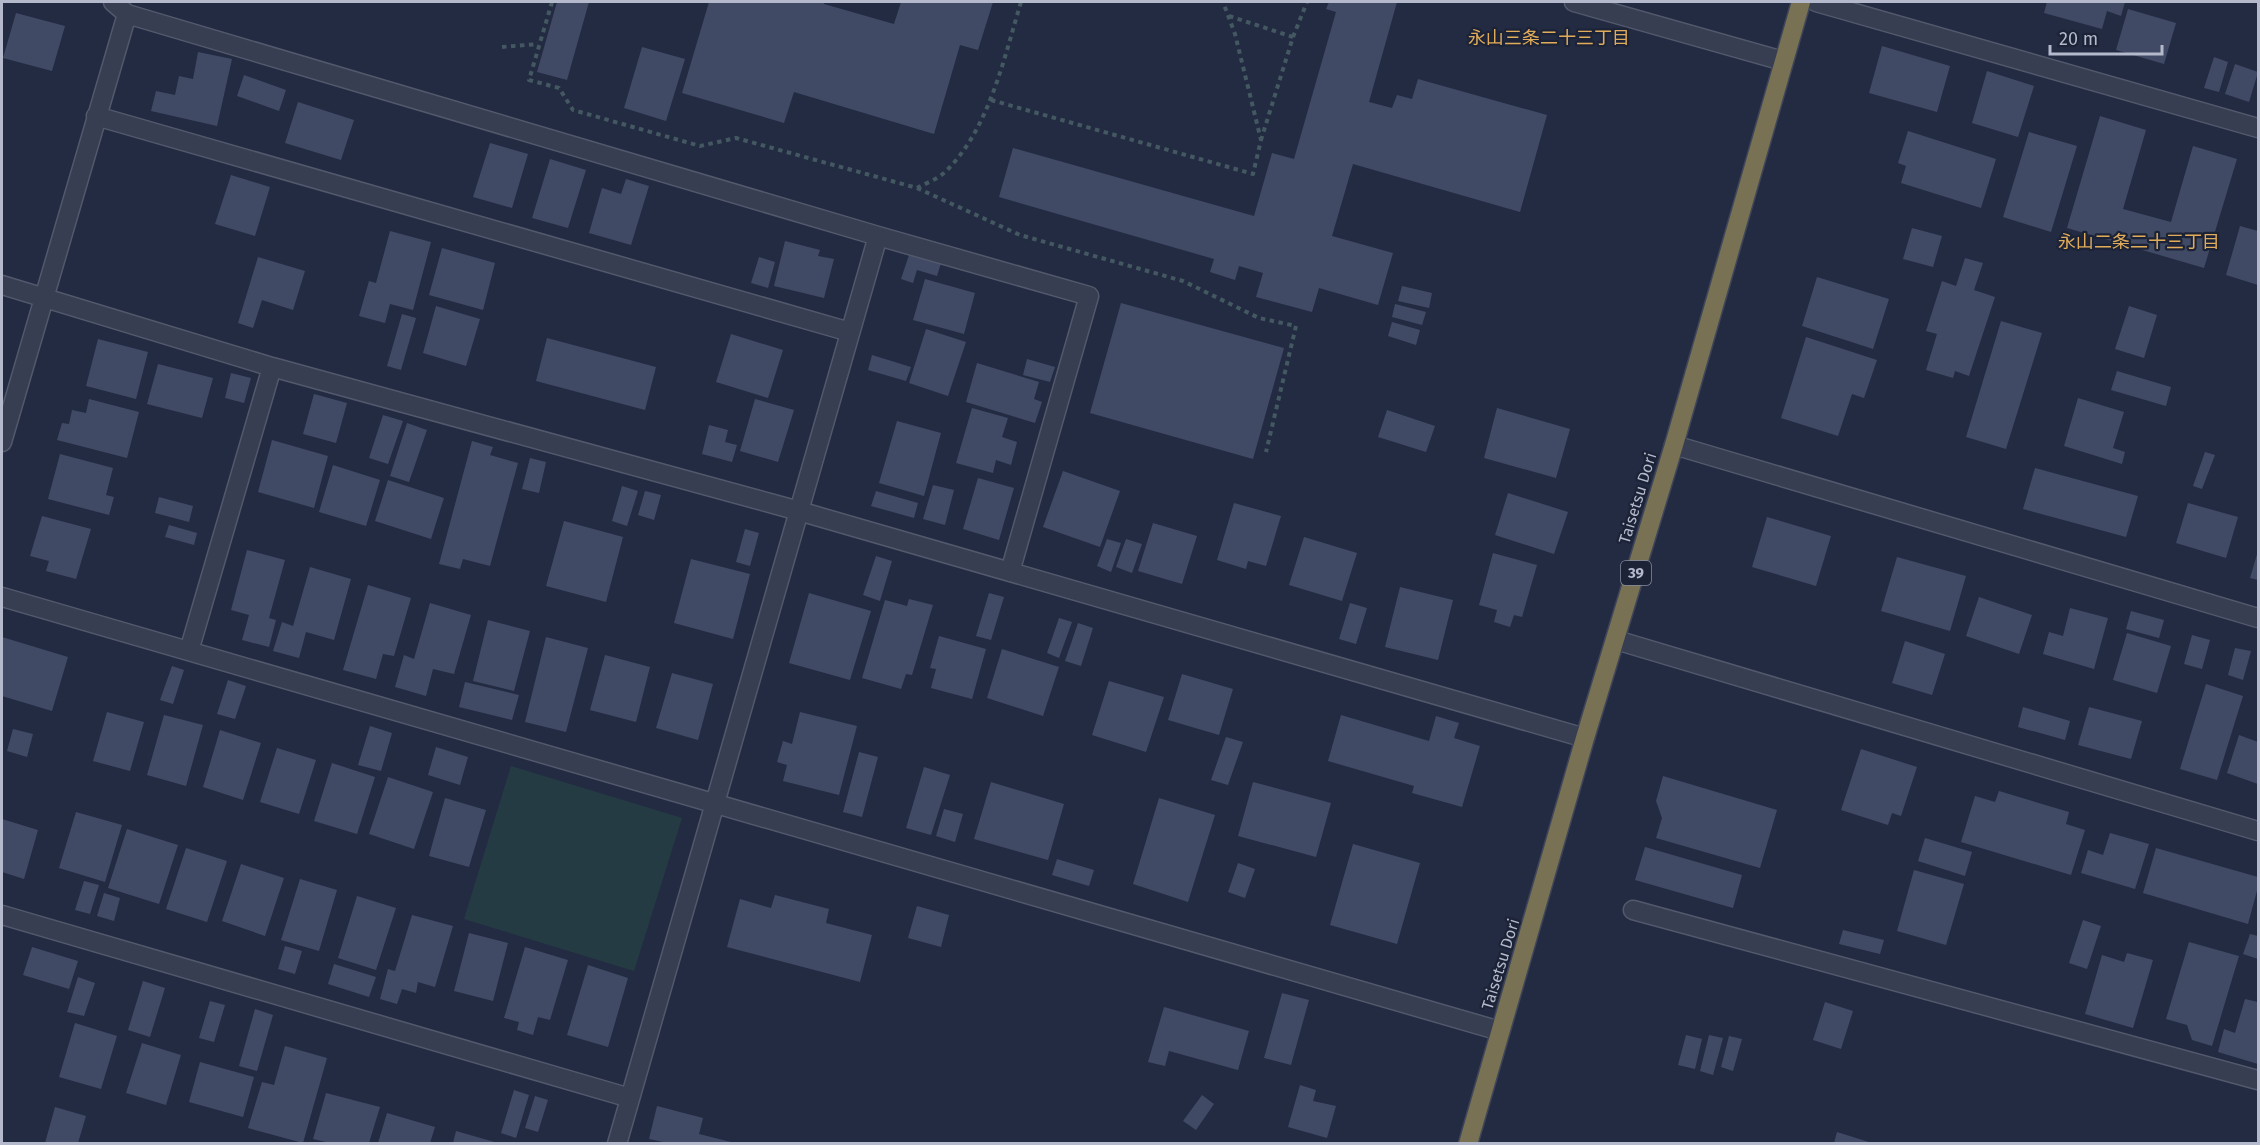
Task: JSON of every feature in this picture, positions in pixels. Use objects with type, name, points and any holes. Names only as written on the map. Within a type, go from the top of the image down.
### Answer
[{"type":"highway","name":"Taisetsu Dori","points":[[1468,1143],[1585,738],[1674,445],[1801,2]]},
{"type":"street","points":[[113,2],[126,15],[1089,296],[1010,572]]},
{"type":"street","points":[[1574,2],[1783,61]]},
{"type":"street","points":[[1816,2],[2259,128]]},
{"type":"street","points":[[2,442],[126,15]]},
{"type":"street","points":[[96,117],[850,332]]},
{"type":"street","points":[[617,1143],[878,236]]},
{"type":"street","points":[[2,285],[272,367],[799,511],[1585,738]]},
{"type":"street","points":[[189,651],[272,367]]},
{"type":"street","points":[[1674,445],[2259,618]]},
{"type":"street","points":[[2,597],[1500,1031]]},
{"type":"street","points":[[1616,640],[2259,831]]},
{"type":"street","points":[[1633,910],[2259,1080]]},
{"type":"street","points":[[2,915],[630,1098]]},
{"type":"path","points":[[552,2],[529,80],[559,88],[573,110],[700,146],[736,138],[917,188],[1020,235],[1183,281],[1259,318],[1296,326],[1266,452]]},
{"type":"path","points":[[917,188],[944,174],[963,152],[991,100],[1021,2]]},
{"type":"path","points":[[1223,2],[1235,34],[1261,140]]},
{"type":"path","points":[[991,100],[1253,174],[1261,140],[1293,37],[1307,2]]},
{"type":"path","points":[[1228,16],[1293,37]]},
{"type":"path","points":[[502,47],[538,44]]},
{"type":"shaded area","points":[[511,766],[682,818],[634,971],[464,919]]},
{"type":"building","points":[[557,2],[589,2],[567,80],[537,72]]},
{"type":"building","points":[[709,2],[824,2],[824,4],[894,24],[901,2],[993,2],[978,50],[960,45],[934,134],[794,92],[784,123],[682,93]]},
{"type":"building","points":[[1329,2],[1397,2],[1369,102],[1392,108],[1397,95],[1412,99],[1418,79],[1547,115],[1520,212],[1353,164],[1332,236],[1393,253],[1378,305],[1319,288],[1312,312],[1256,297],[1263,273],[1239,266],[1235,280],[1210,272],[1214,259],[999,197],[1013,148],[1254,216],[1272,153],[1294,159],[1336,12],[1326,9]]},
{"type":"building","points":[[2047,2],[2125,2],[2121,16],[2107,11],[2102,29],[2044,13]]},
{"type":"building","points":[[2128,9],[2176,23],[2164,64],[2116,50]]},
{"type":"building","points":[[16,13],[65,26],[52,71],[3,58]]},
{"type":"building","points":[[1882,46],[1950,66],[1937,112],[1869,93]]},
{"type":"building","points":[[642,47],[685,59],[666,121],[624,108]]},
{"type":"building","points":[[198,52],[232,59],[217,126],[151,111],[156,91],[175,95],[179,76],[193,79]]},
{"type":"building","points":[[2214,57],[2228,62],[2219,92],[2204,88]]},
{"type":"building","points":[[2235,64],[2258,72],[2249,102],[2225,94]]},
{"type":"building","points":[[1987,71],[2034,86],[2018,137],[1972,123]]},
{"type":"building","points":[[244,75],[286,90],[279,111],[237,96]]},
{"type":"building","points":[[298,102],[354,120],[341,160],[285,143]]},
{"type":"building","points":[[2100,116],[2146,130],[2123,209],[2171,222],[2193,146],[2237,159],[2204,268],[2067,228]]},
{"type":"building","points":[[1908,131],[1996,159],[1981,208],[1901,183],[1906,166],[1898,163]]},
{"type":"building","points":[[2029,132],[2077,146],[2051,232],[2003,217]]},
{"type":"building","points":[[490,143],[528,154],[512,208],[473,197]]},
{"type":"building","points":[[550,159],[586,170],[568,228],[532,218]]},
{"type":"building","points":[[231,175],[270,187],[255,236],[215,224]]},
{"type":"building","points":[[626,179],[649,186],[631,245],[589,233],[602,188],[621,194]]},
{"type":"building","points":[[2240,226],[2258,231],[2258,285],[2226,275]]},
{"type":"building","points":[[1912,228],[1942,236],[1933,267],[1903,259]]},
{"type":"building","points":[[390,231],[431,242],[413,310],[390,304],[385,323],[359,316],[369,281],[376,283]]},
{"type":"building","points":[[785,241],[820,250],[818,256],[834,259],[824,298],[774,286]]},
{"type":"building","points":[[442,248],[495,263],[483,310],[429,295]]},
{"type":"building","points":[[910,252],[941,263],[937,276],[917,270],[913,283],[901,279]]},
{"type":"building","points":[[258,257],[305,271],[293,310],[262,300],[253,328],[238,323]]},
{"type":"building","points":[[759,257],[775,262],[768,288],[751,283]]},
{"type":"building","points":[[1965,258],[1983,263],[1974,290],[1995,297],[1969,376],[1955,371],[1953,378],[1926,370],[1937,334],[1926,331],[1942,281],[1956,286]]},
{"type":"building","points":[[1817,277],[1889,299],[1873,349],[1802,326]]},
{"type":"building","points":[[925,279],[975,293],[964,334],[913,320]]},
{"type":"building","points":[[1402,286],[1432,293],[1429,308],[1398,301]]},
{"type":"building","points":[[1121,303],[1284,348],[1253,459],[1090,413]]},
{"type":"building","points":[[1395,304],[1426,312],[1422,325],[1392,317]]},
{"type":"building","points":[[436,306],[480,319],[466,366],[423,353]]},
{"type":"building","points":[[2129,306],[2157,315],[2144,358],[2115,349]]},
{"type":"building","points":[[402,314],[416,318],[401,370],[387,366]]},
{"type":"building","points":[[2001,321],[2042,333],[2006,449],[1966,437]]},
{"type":"building","points":[[1392,322],[1420,330],[1416,345],[1388,336]]},
{"type":"building","points":[[926,329],[966,342],[948,396],[909,383]]},
{"type":"building","points":[[731,334],[783,350],[768,398],[716,382]]},
{"type":"building","points":[[1806,337],[1877,360],[1864,398],[1852,394],[1838,436],[1781,418]]},
{"type":"building","points":[[547,338],[656,367],[645,410],[536,381]]},
{"type":"building","points":[[98,339],[148,352],[136,399],[86,386]]},
{"type":"building","points":[[872,355],[911,367],[906,381],[868,370]]},
{"type":"building","points":[[1027,359],[1055,367],[1050,382],[1023,375]]},
{"type":"building","points":[[977,363],[1039,382],[1034,399],[1042,402],[1035,423],[966,402]]},
{"type":"building","points":[[158,364],[213,378],[202,418],[147,404]]},
{"type":"building","points":[[2117,371],[2171,387],[2166,406],[2111,390]]},
{"type":"building","points":[[231,373],[251,378],[244,403],[225,398]]},
{"type":"building","points":[[314,394],[347,403],[336,443],[303,434]]},
{"type":"building","points":[[2078,398],[2124,412],[2113,448],[2125,452],[2122,464],[2064,446]]},
{"type":"building","points":[[89,399],[139,412],[127,458],[57,440],[62,423],[69,424],[72,410],[86,413]]},
{"type":"building","points":[[755,399],[794,410],[778,462],[740,451]]},
{"type":"building","points":[[972,408],[1008,418],[1002,437],[1017,442],[1011,465],[996,460],[993,473],[956,463]]},
{"type":"building","points":[[1497,408],[1570,429],[1556,478],[1484,458]]},
{"type":"building","points":[[1387,410],[1435,426],[1426,452],[1378,437]]},
{"type":"building","points":[[383,415],[403,421],[388,464],[369,458]]},
{"type":"building","points":[[897,421],[941,433],[924,496],[879,483]]},
{"type":"building","points":[[407,423],[427,430],[409,482],[390,476]]},
{"type":"building","points":[[709,425],[728,430],[725,442],[737,445],[732,462],[702,454]]},
{"type":"building","points":[[272,440],[328,456],[314,508],[258,492]]},
{"type":"building","points":[[472,441],[493,447],[490,455],[518,463],[490,566],[463,559],[460,569],[439,564]]},
{"type":"building","points":[[2205,452],[2215,455],[2202,489],[2193,486]]},
{"type":"building","points":[[60,454],[113,468],[106,495],[114,497],[109,515],[48,499]]},
{"type":"building","points":[[530,458],[546,462],[539,493],[522,489]]},
{"type":"building","points":[[333,465],[380,480],[366,526],[319,512]]},
{"type":"building","points":[[2035,468],[2138,496],[2126,537],[2023,509]]},
{"type":"building","points":[[1063,471],[1120,491],[1100,547],[1043,527]]},
{"type":"building","points":[[978,478],[1014,488],[999,540],[963,529]]},
{"type":"building","points":[[388,480],[444,498],[431,539],[375,521]]},
{"type":"building","points":[[933,485],[954,490],[945,525],[923,519]]},
{"type":"building","points":[[622,486],[638,491],[627,526],[612,521]]},
{"type":"building","points":[[645,491],[661,495],[654,520],[638,515]]},
{"type":"building","points":[[876,491],[918,503],[914,518],[871,506]]},
{"type":"building","points":[[1508,493],[1568,512],[1554,554],[1495,535]]},
{"type":"building","points":[[159,497],[193,506],[189,522],[155,513]]},
{"type":"building","points":[[1234,503],[1281,516],[1266,566],[1248,561],[1246,569],[1217,560]]},
{"type":"building","points":[[2188,503],[2238,517],[2226,558],[2176,543]]},
{"type":"building","points":[[42,516],[91,529],[76,579],[46,571],[49,561],[30,556]]},
{"type":"building","points":[[1767,517],[1831,536],[1816,586],[1752,567]]},
{"type":"building","points":[[564,521],[623,537],[606,602],[546,586]]},
{"type":"building","points":[[1153,523],[1197,536],[1182,584],[1138,571]]},
{"type":"building","points":[[169,525],[197,533],[194,545],[165,537]]},
{"type":"building","points":[[745,529],[759,533],[750,566],[736,562]]},
{"type":"building","points":[[1304,537],[1357,553],[1342,601],[1289,585]]},
{"type":"building","points":[[1107,539],[1121,543],[1111,572],[1097,566]]},
{"type":"building","points":[[1126,539],[1142,544],[1132,573],[1116,567]]},
{"type":"building","points":[[247,550],[285,560],[269,618],[276,620],[269,647],[242,640],[249,615],[231,610]]},
{"type":"building","points":[[2258,551],[2258,580],[2250,578]]},
{"type":"building","points":[[1493,553],[1537,565],[1522,617],[1514,615],[1510,627],[1494,622],[1497,610],[1479,605]]},
{"type":"building","points":[[876,556],[892,561],[880,601],[863,595]]},
{"type":"building","points":[[1897,557],[1966,576],[1950,631],[1881,611]]},
{"type":"building","points":[[691,559],[750,574],[733,639],[674,623]]},
{"type":"building","points":[[310,567],[351,579],[334,640],[306,632],[299,658],[273,651],[282,622],[293,626]]},
{"type":"building","points":[[368,585],[411,598],[394,656],[383,654],[376,679],[343,670]]},
{"type":"building","points":[[1400,587],[1453,600],[1438,660],[1385,647]]},
{"type":"building","points":[[809,593],[871,611],[850,680],[789,663]]},
{"type":"building","points":[[989,593],[1004,597],[991,640],[976,636]]},
{"type":"building","points":[[1979,597],[2032,615],[2019,654],[1966,636]]},
{"type":"building","points":[[909,599],[933,605],[912,675],[906,674],[901,689],[862,678],[885,600],[907,606]]},
{"type":"building","points":[[430,603],[471,615],[454,674],[433,669],[426,696],[395,687],[404,655],[414,659]]},
{"type":"building","points":[[1350,603],[1367,608],[1356,644],[1339,639]]},
{"type":"building","points":[[2070,608],[2108,618],[2094,669],[2043,654],[2049,632],[2063,636]]},
{"type":"building","points":[[2131,611],[2164,620],[2159,638],[2126,629]]},
{"type":"building","points":[[1059,618],[1072,622],[1059,658],[1047,653]]},
{"type":"building","points":[[488,620],[530,631],[514,691],[473,681]]},
{"type":"building","points":[[1078,623],[1093,628],[1081,666],[1065,661]]},
{"type":"building","points":[[2127,633],[2171,646],[2157,693],[2113,680]]},
{"type":"building","points":[[2192,635],[2210,640],[2202,669],[2184,664]]},
{"type":"building","points":[[939,636],[986,649],[972,699],[931,688],[936,669],[930,668]]},
{"type":"building","points":[[2,637],[68,657],[52,711],[2,696]]},
{"type":"building","points":[[546,637],[588,648],[566,732],[525,722]]},
{"type":"building","points":[[1905,641],[1945,654],[1932,695],[1892,683]]},
{"type":"building","points":[[2235,648],[2251,651],[2243,680],[2228,675]]},
{"type":"building","points":[[1002,649],[1059,667],[1043,716],[987,698]]},
{"type":"building","points":[[605,655],[650,667],[636,722],[590,710]]},
{"type":"building","points":[[172,666],[184,670],[173,704],[160,700]]},
{"type":"building","points":[[672,673],[713,684],[698,740],[656,728]]},
{"type":"building","points":[[1182,674],[1233,689],[1219,735],[1168,720]]},
{"type":"building","points":[[228,680],[246,686],[235,719],[217,714]]},
{"type":"building","points":[[1109,681],[1164,697],[1146,752],[1092,735]]},
{"type":"building","points":[[465,682],[519,695],[512,720],[459,707]]},
{"type":"building","points":[[2206,684],[2243,696],[2217,780],[2180,769]]},
{"type":"building","points":[[2023,707],[2070,721],[2065,740],[2018,727]]},
{"type":"building","points":[[2089,707],[2142,721],[2131,759],[2078,745]]},
{"type":"building","points":[[107,712],[144,722],[130,771],[93,761]]},
{"type":"building","points":[[800,712],[857,726],[839,795],[783,781],[787,765],[777,762],[783,741],[792,744]]},
{"type":"building","points":[[164,715],[203,725],[186,786],[147,775]]},
{"type":"building","points":[[1341,715],[1429,741],[1436,716],[1459,723],[1454,738],[1480,746],[1462,807],[1412,793],[1414,786],[1328,761]]},
{"type":"building","points":[[370,726],[392,733],[381,771],[358,765]]},
{"type":"building","points":[[13,729],[33,734],[27,757],[7,751]]},
{"type":"building","points":[[220,730],[261,743],[243,800],[203,787]]},
{"type":"building","points":[[2239,735],[2258,742],[2258,784],[2227,773]]},
{"type":"building","points":[[1226,737],[1243,742],[1228,785],[1211,780]]},
{"type":"building","points":[[436,747],[468,757],[460,785],[428,775]]},
{"type":"building","points":[[277,748],[316,760],[299,814],[260,802]]},
{"type":"building","points":[[1861,749],[1917,767],[1901,816],[1892,813],[1888,825],[1841,810]]},
{"type":"building","points":[[859,752],[878,757],[862,817],[843,812]]},
{"type":"building","points":[[332,763],[375,777],[357,834],[314,821]]},
{"type":"building","points":[[924,767],[950,775],[931,835],[906,828]]},
{"type":"building","points":[[1663,776],[1777,810],[1760,868],[1656,838],[1662,818],[1656,801]]},
{"type":"building","points":[[388,777],[433,792],[414,849],[369,834]]},
{"type":"building","points":[[991,782],[1064,804],[1048,860],[974,839]]},
{"type":"building","points":[[1253,782],[1331,803],[1316,857],[1238,836]]},
{"type":"building","points":[[1999,791],[2069,812],[2066,824],[2085,830],[2071,875],[1961,842],[1975,796],[1995,802]]},
{"type":"building","points":[[445,798],[486,810],[469,867],[429,856]]},
{"type":"building","points":[[1159,798],[1215,815],[1188,902],[1133,884]]},
{"type":"building","points":[[944,809],[963,814],[955,842],[936,836]]},
{"type":"building","points":[[76,812],[122,825],[105,882],[59,868]]},
{"type":"building","points":[[2,819],[38,830],[24,879],[2,872]]},
{"type":"building","points":[[127,829],[178,845],[159,904],[108,888]]},
{"type":"building","points":[[2110,833],[2149,844],[2135,889],[2081,873],[2088,850],[2103,855]]},
{"type":"building","points":[[1925,838],[1972,852],[1965,876],[1918,861]]},
{"type":"building","points":[[1353,844],[1420,863],[1397,944],[1330,925]]},
{"type":"building","points":[[1645,847],[1742,875],[1733,908],[1635,880]]},
{"type":"building","points":[[186,848],[227,861],[207,922],[166,909]]},
{"type":"building","points":[[2156,848],[2258,877],[2258,887],[2248,924],[2143,893]]},
{"type":"building","points":[[1057,859],[1094,870],[1089,886],[1052,875]]},
{"type":"building","points":[[1238,863],[1255,869],[1245,898],[1228,892]]},
{"type":"building","points":[[241,864],[284,878],[265,936],[222,921]]},
{"type":"building","points":[[1914,870],[1964,884],[1946,945],[1897,931]]},
{"type":"building","points":[[300,879],[337,890],[319,951],[281,940]]},
{"type":"building","points":[[84,881],[99,885],[90,914],[75,910]]},
{"type":"building","points":[[104,893],[120,898],[114,921],[97,916]]},
{"type":"building","points":[[775,895],[829,909],[826,923],[872,935],[860,982],[727,947],[740,899],[771,908]]},
{"type":"building","points":[[357,896],[396,908],[376,970],[338,958]]},
{"type":"building","points":[[917,906],[949,915],[941,947],[908,938]]},
{"type":"building","points":[[412,915],[453,926],[435,987],[418,982],[416,993],[402,989],[397,1004],[380,999],[388,969],[395,971]]},
{"type":"building","points":[[2083,920],[2101,926],[2087,969],[2069,963]]},
{"type":"building","points":[[1843,930],[1884,940],[1880,954],[1839,944]]},
{"type":"building","points":[[469,933],[508,943],[493,1001],[454,991]]},
{"type":"building","points":[[2250,934],[2258,936],[2258,959],[2243,954]]},
{"type":"building","points":[[2189,942],[2239,956],[2212,1046],[2192,1040],[2187,1025],[2166,1019]]},
{"type":"building","points":[[285,946],[302,951],[295,974],[278,969]]},
{"type":"building","points":[[32,947],[78,961],[69,989],[23,975]]},
{"type":"building","points":[[525,947],[568,960],[550,1020],[538,1017],[533,1035],[517,1030],[519,1022],[504,1018]]},
{"type":"building","points":[[2127,953],[2153,960],[2133,1028],[2085,1014],[2102,955],[2124,962]]},
{"type":"building","points":[[334,964],[376,977],[369,997],[328,984]]},
{"type":"building","points":[[588,965],[628,978],[608,1047],[567,1035]]},
{"type":"building","points":[[78,977],[95,983],[84,1016],[67,1012]]},
{"type":"building","points":[[143,981],[165,988],[150,1037],[128,1030]]},
{"type":"building","points":[[1282,993],[1309,1000],[1291,1065],[1264,1058]]},
{"type":"building","points":[[2245,999],[2258,1002],[2258,1064],[2218,1052],[2224,1029],[2235,1033]]},
{"type":"building","points":[[210,1001],[225,1005],[214,1042],[199,1038]]},
{"type":"building","points":[[1825,1002],[1853,1011],[1841,1049],[1813,1040]]},
{"type":"building","points":[[1164,1007],[1249,1031],[1238,1070],[1169,1051],[1165,1066],[1148,1062]]},
{"type":"building","points":[[255,1009],[273,1015],[257,1071],[239,1066]]},
{"type":"building","points":[[75,1023],[117,1036],[101,1089],[59,1077]]},
{"type":"building","points":[[1686,1035],[1702,1039],[1695,1069],[1678,1065]]},
{"type":"building","points":[[1709,1035],[1723,1038],[1713,1075],[1700,1071]]},
{"type":"building","points":[[1729,1036],[1742,1039],[1733,1071],[1721,1067]]},
{"type":"building","points":[[142,1043],[181,1055],[166,1105],[126,1093]]},
{"type":"building","points":[[285,1046],[327,1058],[303,1143],[248,1128],[262,1082],[274,1085]]},
{"type":"building","points":[[200,1062],[254,1077],[243,1117],[189,1102]]},
{"type":"building","points":[[1300,1085],[1316,1090],[1313,1101],[1336,1106],[1327,1138],[1288,1127]]},
{"type":"building","points":[[514,1090],[529,1095],[516,1138],[501,1133]]},
{"type":"building","points":[[326,1093],[380,1107],[369,1143],[330,1143],[313,1139]]},
{"type":"building","points":[[1202,1095],[1214,1104],[1196,1130],[1183,1121]]},
{"type":"building","points":[[535,1096],[548,1100],[538,1132],[525,1128]]},
{"type":"building","points":[[657,1106],[703,1118],[699,1134],[735,1143],[668,1143],[649,1139]]},
{"type":"building","points":[[55,1107],[86,1116],[78,1143],[45,1143]]},
{"type":"building","points":[[387,1113],[435,1127],[430,1143],[378,1143]]},
{"type":"building","points":[[456,1131],[498,1143],[453,1143]]},
{"type":"building","points":[[1837,1132],[1872,1143],[1834,1143]]},
{"type":"district","name":"永山三条二十三丁目","points":[[1549,38]]},
{"type":"district","name":"永山二条二十三丁目","points":[[2139,242]]}]
